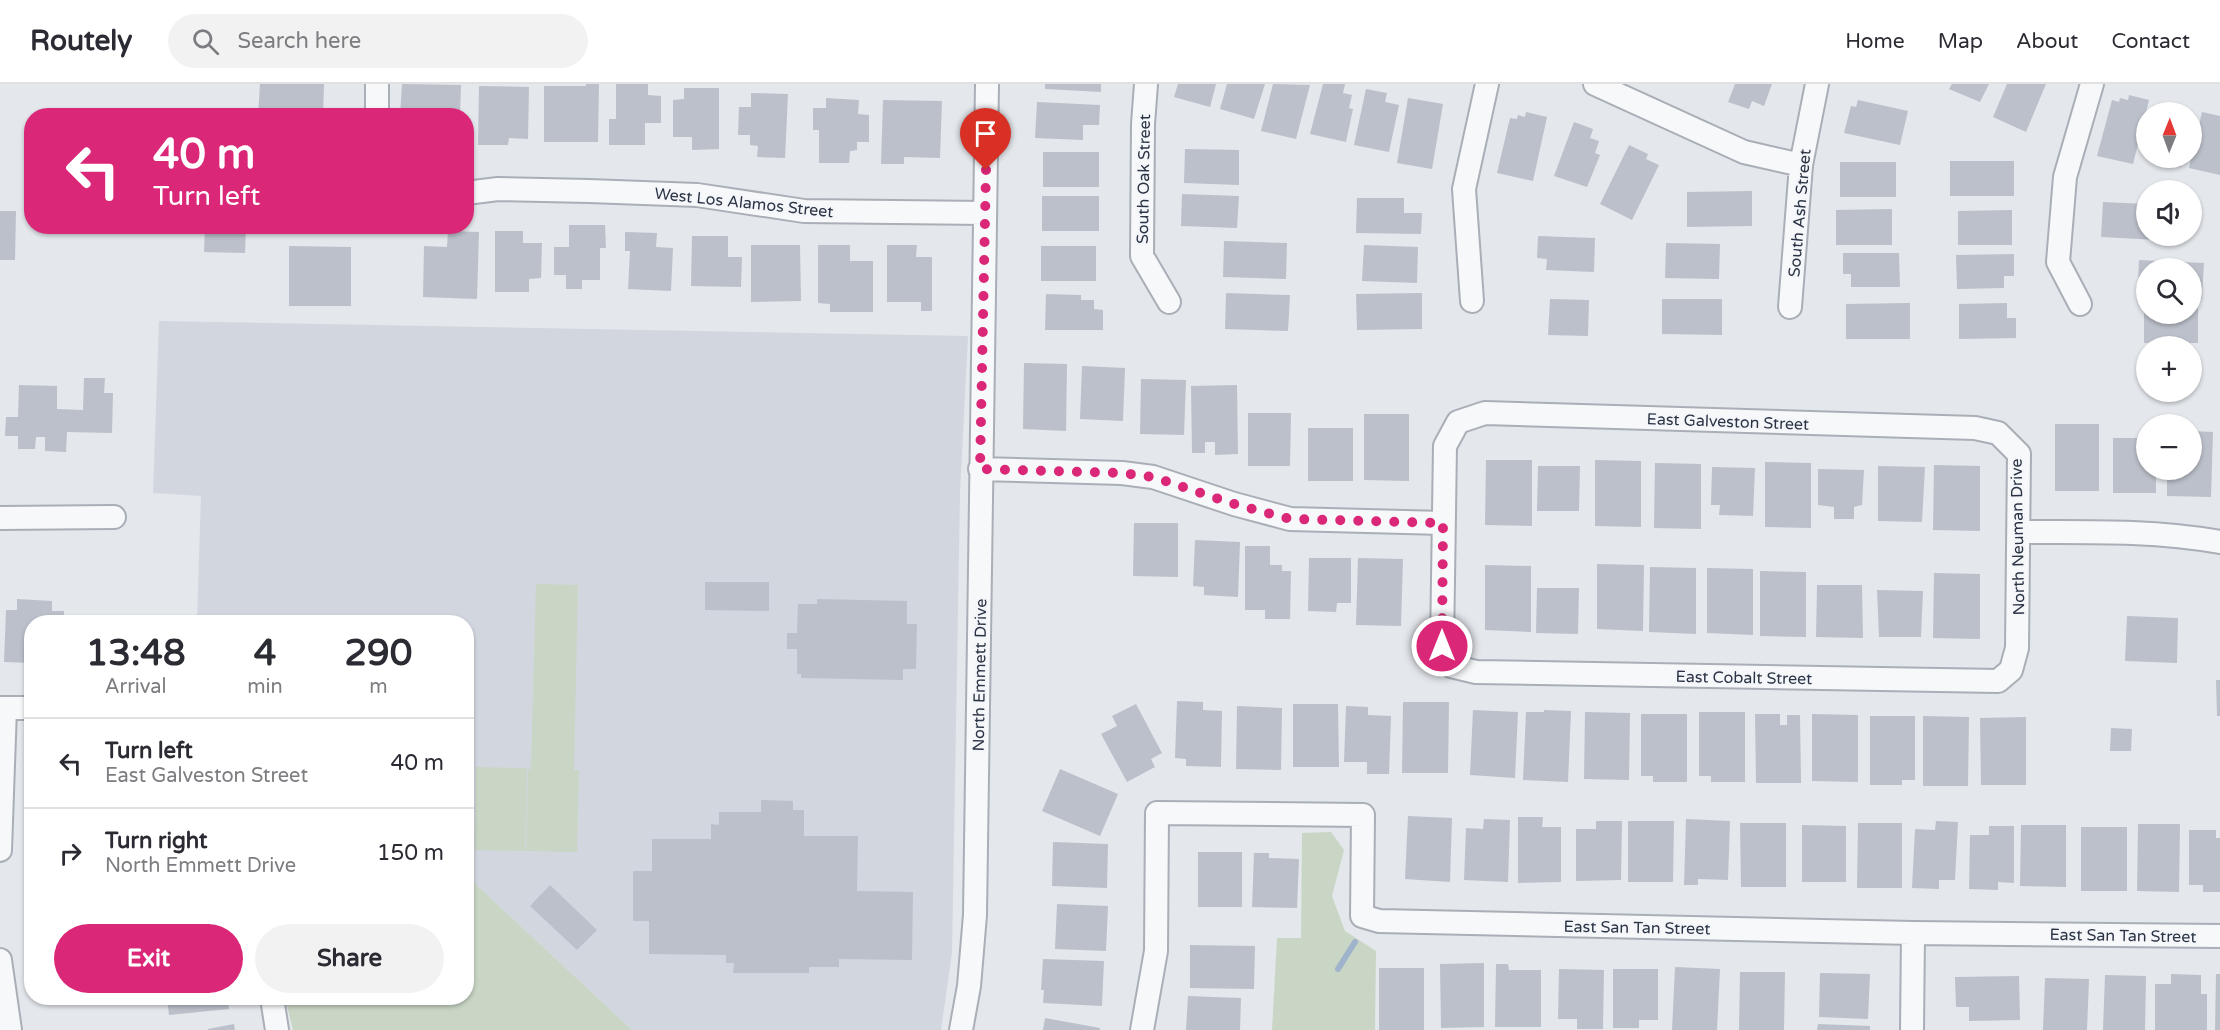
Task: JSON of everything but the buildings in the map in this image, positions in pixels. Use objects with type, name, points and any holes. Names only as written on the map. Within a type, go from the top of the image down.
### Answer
[{"type":"street","points":[[377,84],[377,108]]},
{"type":"street","name":"North Emmett Drive","points":[[961,1030],[969,986],[975,915],[987,84]]},
{"type":"street","name":"South Oak Street","points":[[1146,84],[1143,124],[1142,256],[1169,302]]},
{"type":"street","points":[[1472,301],[1464,189],[1487,84]]},
{"type":"street","points":[[1595,84],[1743,152],[1801,165]]},
{"type":"street","name":"South Ash Street","points":[[1790,307],[1801,165],[1817,84]]},
{"type":"street","points":[[2080,304],[2058,262],[2064,177],[2092,84]]},
{"type":"street","name":"West Los Alamos Street","points":[[474,192],[498,189],[589,190],[697,195],[804,211],[985,213]]},
{"type":"street","name":"East Galveston Street","points":[[1443,523],[1445,446],[1458,422],[1485,413],[1975,428],[1998,433]]},
{"type":"street","name":"North Neuman Drive","points":[[1998,433],[2019,454],[2017,648]]},
{"type":"street","points":[[980,469],[1122,473],[1153,477],[1234,504],[1290,519],[1443,523]]},
{"type":"street","points":[[0,518],[114,517]]},
{"type":"street","name":"East Cobalt Street","points":[[1443,523],[1442,646],[1451,666],[1476,672],[1998,681],[2011,670],[2017,648]]},
{"type":"street","points":[[2019,532],[2130,533],[2220,542]]},
{"type":"street","points":[[0,850],[2,708],[24,708]]},
{"type":"street","name":"East San Tan Street","points":[[1142,1030],[1156,951],[1157,813],[1363,815],[1362,916],[1379,921],[1913,933],[2220,936]]},
{"type":"street","points":[[1912,1030],[1913,933]]},
{"type":"street","points":[[0,960],[10,1030]]},
{"type":"street","points":[[273,1005],[277,1030]]},
{"type":"shaded area","points":[[159,321],[968,336],[960,493],[952,953],[941,1030],[632,1030],[474,883],[474,615],[197,615],[201,496],[153,493]]},
{"type":"green space","points":[[536,584],[578,585],[574,770],[579,770],[577,852],[526,851],[528,769],[531,769]]},
{"type":"green space","points":[[476,767],[527,768],[525,851],[475,850]]},
{"type":"green space","points":[[1331,832],[1344,850],[1332,896],[1345,931],[1376,951],[1375,1030],[1272,1030],[1277,938],[1301,938],[1302,833]]},
{"type":"green space","points":[[474,883],[632,1030],[293,1030],[287,1005],[474,1005]]},
{"type":"waterway","points":[[1338,969],[1355,942]]},
{"type":"route","points":[[986,170],[980,469],[1122,473],[1153,477],[1262,513],[1290,519],[1443,523],[1442,646]]}]
